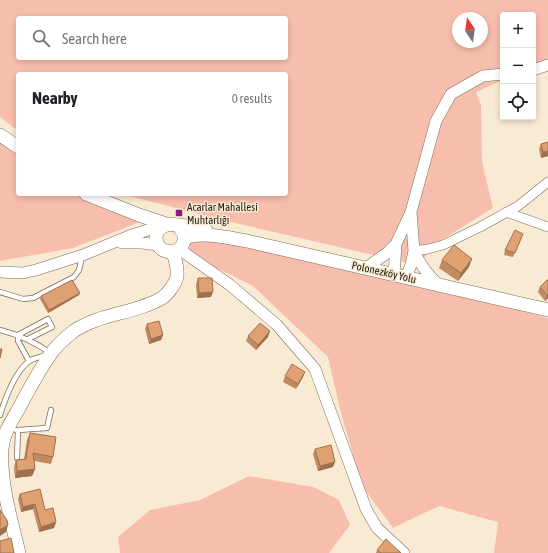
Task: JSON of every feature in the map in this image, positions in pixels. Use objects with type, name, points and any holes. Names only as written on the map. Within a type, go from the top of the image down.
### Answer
[{"type":"main road","points":[[0,135],[16,146]]},
{"type":"main road","points":[[91,196],[138,215],[171,224],[207,230],[220,236]]},
{"type":"main road","points":[[19,553],[1,478],[1,452],[5,434],[13,429],[28,391],[51,354],[74,331],[92,322],[148,304],[163,297],[175,284],[177,275],[176,265],[179,246],[182,230],[171,224],[160,228],[156,238],[158,245],[166,252],[179,246],[194,235],[220,236]]},
{"type":"main road","name":"Polonezköy Yolu","points":[[220,236],[548,310]]},
{"type":"street","points":[[536,69],[548,65]]},
{"type":"street","points":[[366,268],[387,253],[396,244],[411,212],[436,121],[451,94],[483,76],[500,74]]},
{"type":"street","points":[[414,251],[443,245],[480,227],[518,206],[548,182]]},
{"type":"street","points":[[400,276],[411,265],[414,251],[411,212]]},
{"type":"street","points":[[506,212],[548,227]]},
{"type":"street","points":[[0,272],[23,273],[36,270],[129,236],[171,224]]},
{"type":"street","points":[[113,243],[132,242],[158,245]]},
{"type":"street","points":[[396,244],[400,276]]},
{"type":"street","points":[[179,246],[230,285],[277,325],[315,369],[366,509],[377,528],[404,553]]},
{"type":"street","points":[[414,251],[426,273],[438,284]]},
{"type":"lane","points":[[0,292],[23,299],[33,298],[74,277],[83,254]]},
{"type":"lane","points":[[18,335],[48,319],[52,327],[28,339]]},
{"type":"lane","points":[[0,330],[28,339],[51,354]]},
{"type":"lane","points":[[18,335],[18,341],[29,361]]},
{"type":"lane","points":[[0,415],[2,406],[16,377],[29,361],[51,354]]},
{"type":"lane","points":[[17,458],[13,429],[47,428],[51,410]]},
{"type":"shaded area","points":[[0,0],[548,0],[548,71],[536,73],[536,12],[500,12],[500,81],[476,92],[481,105],[482,162],[493,208],[438,242],[417,265],[222,220],[130,196],[288,196],[288,72],[16,72],[16,129],[0,117]]},
{"type":"shaded area","points":[[0,131],[16,143],[16,196],[89,196],[148,219],[73,248],[0,261]]},
{"type":"shaded area","points":[[189,236],[362,269],[548,318],[548,553],[494,553],[498,522],[439,506],[393,528],[362,486],[341,413],[328,357],[253,286],[190,255]]},
{"type":"shaded area","points":[[249,476],[313,487],[339,500],[350,525],[329,553],[120,553],[118,537],[150,510],[200,500]]},
{"type":"building","points":[[548,142],[548,151],[543,152],[541,144]]},
{"type":"building","points":[[515,230],[523,234],[515,253],[505,250]]},
{"type":"building","points":[[454,245],[472,259],[461,273],[442,260]]},
{"type":"building","points":[[198,278],[212,278],[213,292],[199,293]]},
{"type":"building","points":[[72,280],[80,293],[49,310],[41,296]]},
{"type":"building","points":[[548,280],[548,295],[540,287]]},
{"type":"building","points":[[159,321],[163,335],[151,339],[147,324]]},
{"type":"building","points":[[260,323],[270,331],[258,345],[248,336]]},
{"type":"building","points":[[292,364],[305,372],[298,384],[285,376]]},
{"type":"building","points":[[30,433],[56,437],[53,457],[33,453],[35,469],[17,471],[16,460],[26,459]]},
{"type":"building","points":[[331,445],[335,462],[320,466],[315,449]]},
{"type":"building","points":[[40,489],[45,510],[53,508],[56,522],[41,527],[35,504],[23,507],[20,494]]},
{"type":"building","points":[[0,510],[7,520],[8,525],[0,530]]},
{"type":"building","points":[[11,538],[14,553],[0,553],[0,541]]},
{"type":"building","points":[[386,539],[401,553],[381,553],[377,550]]},
{"type":"place","name":"Acarlar Mahallesi Muhtarlığı","points":[[179,213]]}]
